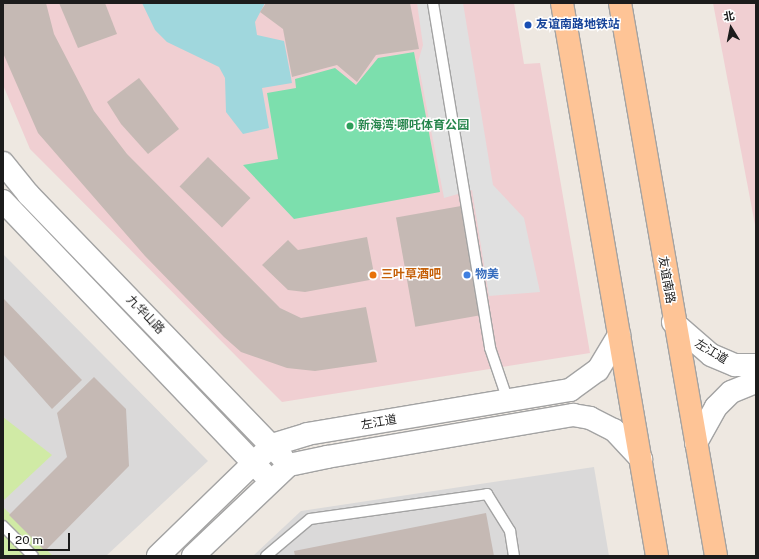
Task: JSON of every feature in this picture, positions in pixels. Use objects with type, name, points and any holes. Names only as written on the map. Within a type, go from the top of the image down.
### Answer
[{"type":"main road","points":[[562,3],[658,556]]},
{"type":"main road","name":"友谊南路","points":[[620,3],[673,322],[716,556]]},
{"type":"street","name":"九华山路","points":[[3,163],[28,194],[272,445],[289,465]]},
{"type":"street","name":"九华山路","points":[[3,201],[254,462],[270,481]]},
{"type":"street","name":"左江道","points":[[673,322],[711,354],[735,365],[756,365]]},
{"type":"street","name":"左江道","points":[[158,556],[272,445],[307,434],[570,390],[598,370],[619,335]]},
{"type":"street","points":[[696,443],[716,407],[731,392],[756,382]]},
{"type":"street","name":"左江道","points":[[289,465],[573,415],[614,430],[640,459]]},
{"type":"street","points":[[193,556],[270,481],[289,465]]},
{"type":"lane","points":[[433,3],[490,348],[508,401]]},
{"type":"lane","points":[[266,556],[310,519],[487,494],[510,531],[514,556]]},
{"type":"lane","points":[[3,526],[32,556]]},
{"type":"shaded area","points":[[3,3],[514,3],[524,64],[540,63],[590,353],[282,402],[30,149],[3,85]]},
{"type":"shaded area","points":[[417,3],[463,3],[493,185],[524,218],[540,292],[489,296],[472,190],[444,198],[418,62],[423,45]]},
{"type":"shaded area","points":[[713,3],[756,3],[756,230]]},
{"type":"shaded area","points":[[3,254],[208,461],[106,556],[3,556]]},
{"type":"shaded area","points":[[594,467],[609,556],[253,556],[301,511]]},
{"type":"green space","name":"新海湾·哪吒体育公园","points":[[414,52],[440,192],[294,219],[243,165],[278,159],[267,93],[296,88],[295,79],[335,68],[356,85],[378,58]]},
{"type":"green space","points":[[3,417],[52,455],[3,501]]},
{"type":"green space","points":[[3,507],[53,556],[3,556]]},
{"type":"water","points":[[142,3],[265,3],[255,22],[257,35],[284,41],[292,83],[262,88],[269,128],[243,134],[226,112],[225,78],[219,67],[167,42],[155,30]]},
{"type":"building","points":[[3,3],[46,3],[54,34],[94,111],[127,154],[280,308],[301,318],[366,307],[377,362],[315,371],[287,368],[241,352],[224,337],[145,256],[38,133],[3,53]]},
{"type":"building","points":[[59,3],[105,3],[117,34],[78,48]]},
{"type":"building","points":[[266,3],[410,3],[419,49],[376,55],[357,82],[337,65],[292,77],[283,29],[260,12]]},
{"type":"building","points":[[139,78],[179,129],[148,154],[121,124],[107,102]]},
{"type":"building","points":[[208,157],[250,198],[222,227],[180,186]]},
{"type":"building","points":[[461,206],[480,315],[415,327],[396,217]]},
{"type":"building","points":[[367,237],[375,279],[305,292],[288,290],[262,265],[288,240],[298,250]]},
{"type":"building","points":[[3,298],[82,380],[52,409],[3,354]]},
{"type":"building","points":[[94,377],[126,409],[129,466],[45,551],[9,515],[67,457],[57,413]]},
{"type":"building","points":[[486,513],[494,556],[295,556],[294,551]]},
{"type":"place","name":"友谊南路地铁站","points":[[528,25]]},
{"type":"place","name":"新海湾·哪吒体育公园","points":[[350,126]]},
{"type":"place","name":"三叶草酒吧","points":[[373,275]]},
{"type":"place","name":"物美","points":[[467,275]]}]
